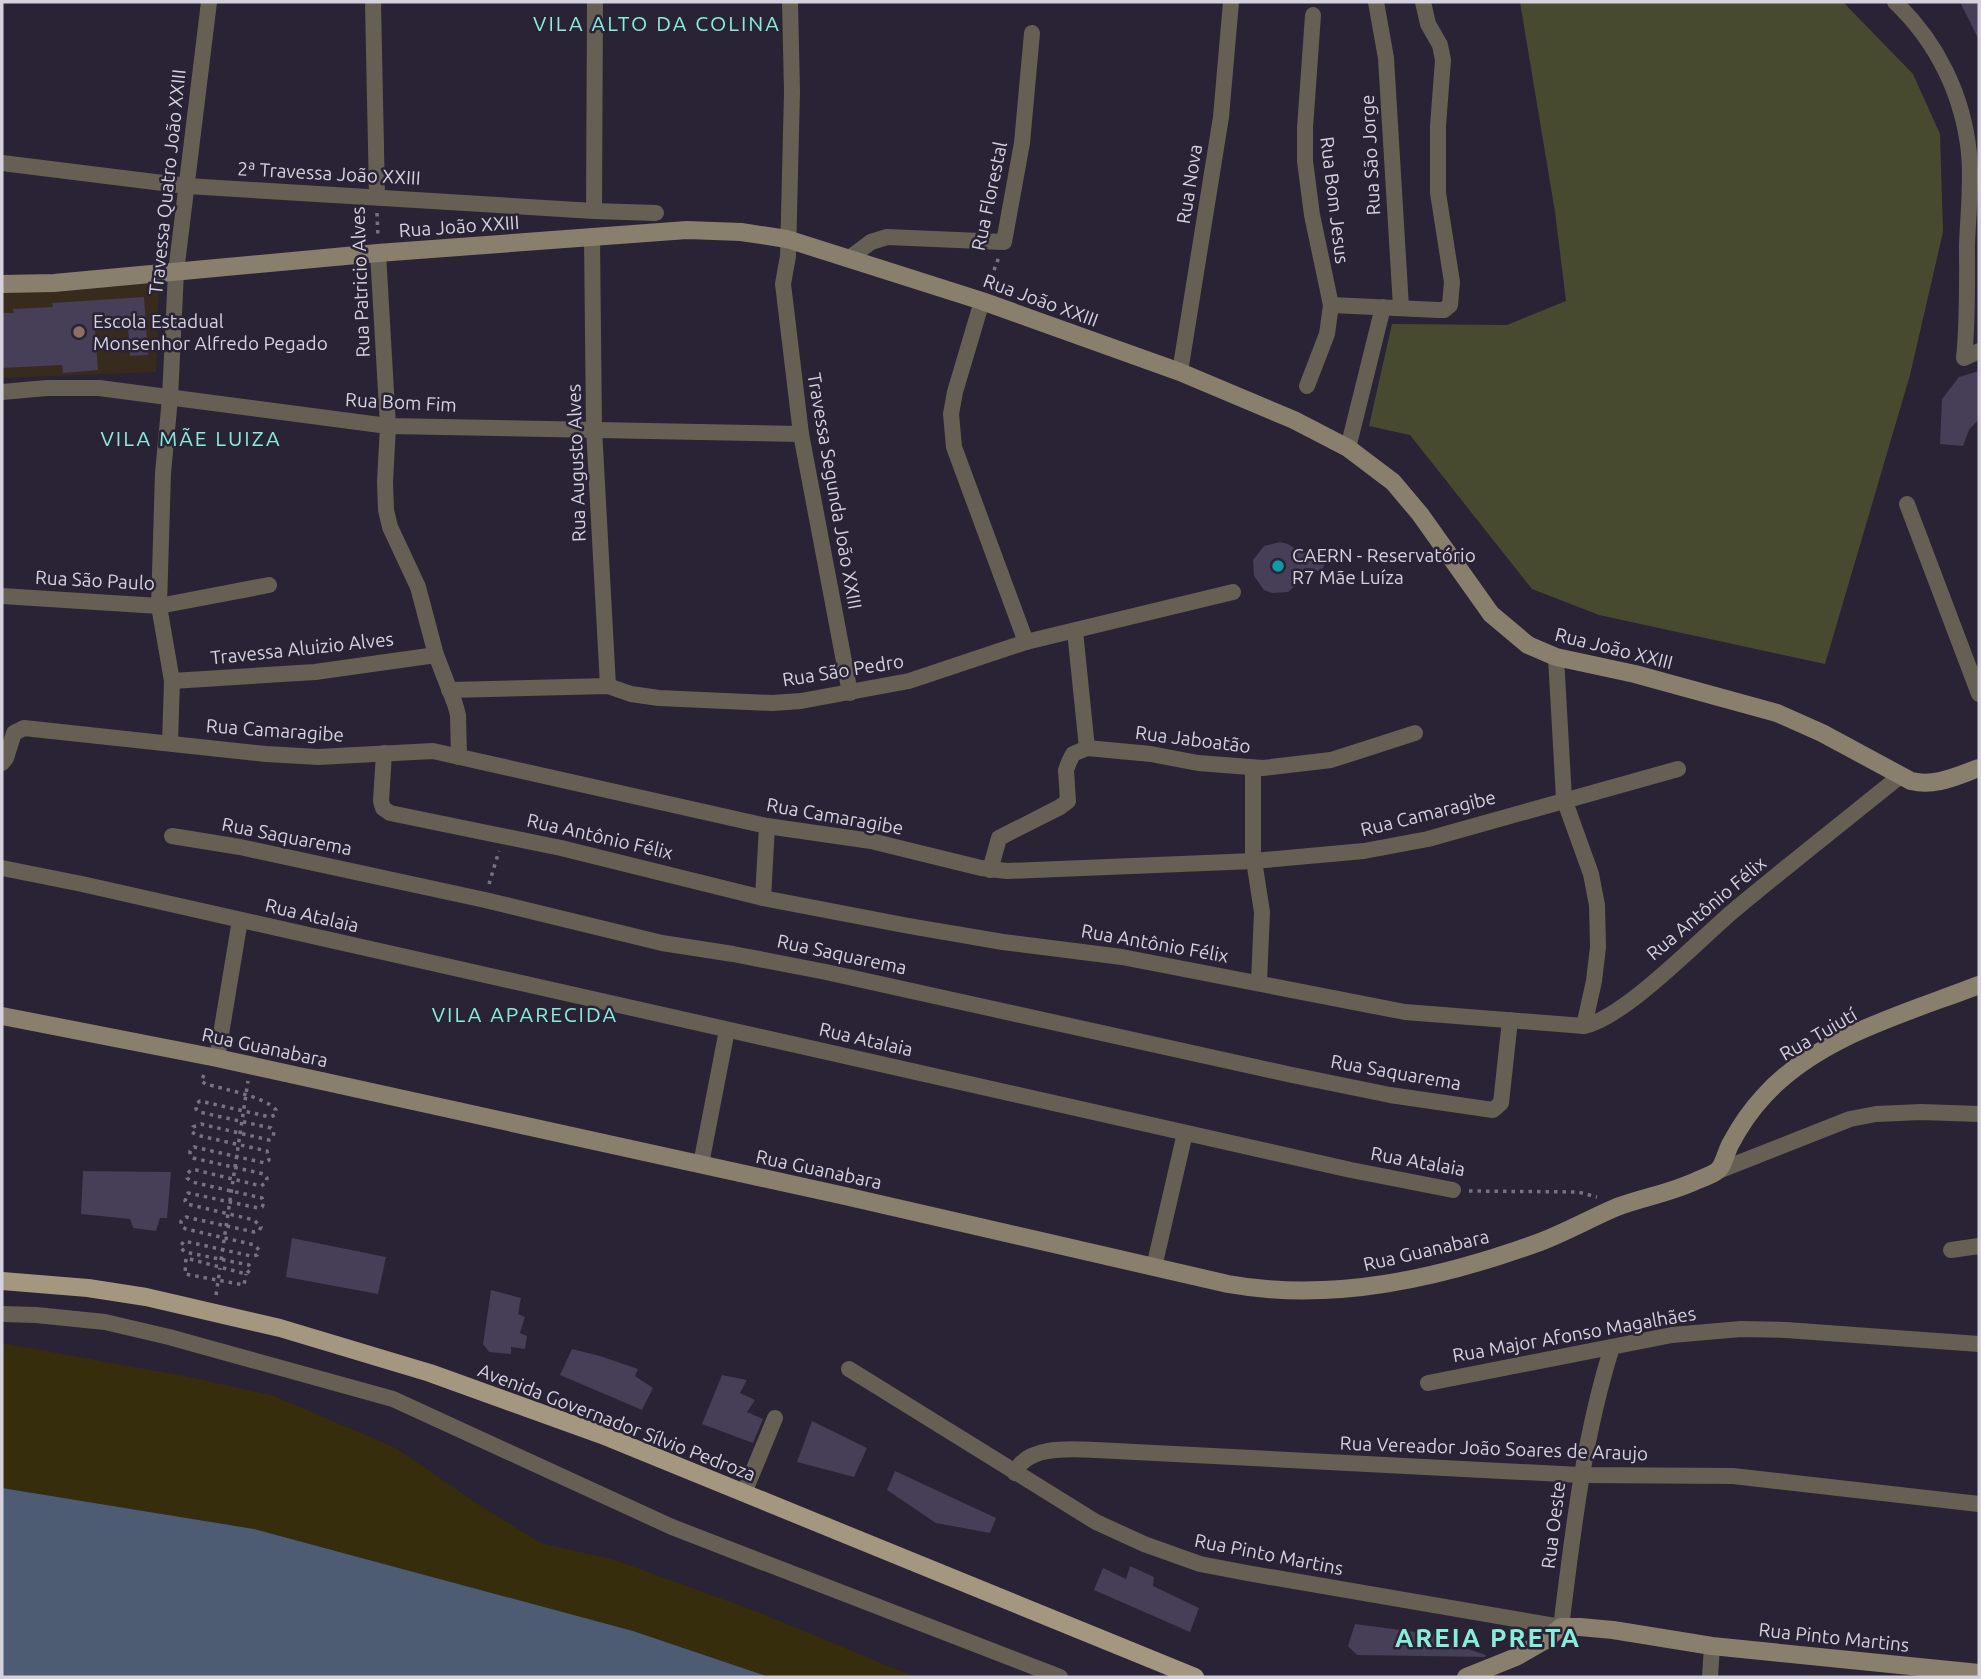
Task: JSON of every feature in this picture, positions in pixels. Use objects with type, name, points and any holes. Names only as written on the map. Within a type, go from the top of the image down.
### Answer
[{"type":"main road","name":"Rua João XXIII","points":[[2,284],[54,283],[378,253],[687,230],[741,232],[788,239],[982,301],[1180,372],[1294,420],[1348,448],[1380,470],[1405,496],[1491,614],[1528,645],[1556,656],[1635,674],[1777,713],[1822,733],[1899,777],[1921,784],[1941,782],[1979,768]]},
{"type":"main road","name":"Rua Tuiutí","points":[[1718,1171],[1744,1121],[1765,1095],[1788,1074],[1844,1039],[1979,985]]},
{"type":"main road","name":"Rua Guanabara","points":[[2,1016],[250,1065],[1228,1284],[1279,1290],[1320,1291],[1390,1283],[1444,1272],[1542,1241],[1620,1206]]},
{"type":"main road","points":[[1620,1206],[1680,1188],[1718,1171]]},
{"type":"main road","name":"Avenida Governador Sílvio Pedroza","points":[[2,1281],[121,1292],[214,1312],[329,1342],[430,1373],[577,1426],[1195,1677]]},
{"type":"main road","points":[[1466,1677],[1516,1657],[1560,1628]]},
{"type":"main road","name":"Rua Pinto Martins","points":[[1560,1628],[1613,1630],[1712,1646],[1979,1673]]},
{"type":"street","name":"Travessa Quatro João XXIII","points":[[170,743],[173,681],[159,606],[163,472],[170,398],[176,272],[209,2]]},
{"type":"street","name":"Rua Patricio Alves","points":[[373,2],[377,196]]},
{"type":"street","points":[[594,211],[595,2]]},
{"type":"street","name":"Travessa Segunda João XXIII","points":[[789,2],[792,92],[788,256],[783,284],[800,434],[850,693]]},
{"type":"street","name":"Rua Nova","points":[[1180,372],[1221,117],[1231,2]]},
{"type":"street","name":"Rua São Jorge","points":[[1376,2],[1386,58],[1401,307]]},
{"type":"street","points":[[1331,305],[1438,310],[1448,307],[1451,301],[1452,282],[1438,193],[1438,126],[1443,60],[1440,45],[1428,24],[1423,2]]},
{"type":"street","points":[[1895,2],[1909,15],[1940,59],[1955,87],[1969,154],[1968,314],[1964,358],[1979,351]]},
{"type":"street","name":"Rua Bom Jesus","points":[[1307,386],[1327,334],[1331,305],[1312,215],[1305,161],[1313,15]]},
{"type":"street","name":"Rua Florestal","points":[[1004,242],[1022,143],[1031,33]]},
{"type":"street","name":"2ª Travessa João XXIII","points":[[2,163],[187,186],[594,211],[656,212]]},
{"type":"street","points":[[850,257],[871,242],[887,237],[1004,242]]},
{"type":"street","name":"Rua Augusto Alves","points":[[592,238],[593,429],[608,685]]},
{"type":"street","name":"Rua Patricio Alves","points":[[378,253],[388,426],[384,482],[386,510],[390,527],[418,587],[436,655],[458,715],[459,757]]},
{"type":"street","points":[[982,301],[955,392],[951,414],[954,447],[1026,642]]},
{"type":"street","points":[[1348,448],[1383,307]]},
{"type":"street","points":[[1968,314],[1979,328]]},
{"type":"street","name":"Rua Bom Fim","points":[[2,392],[73,387],[388,426],[800,434]]},
{"type":"street","points":[[1907,504],[1979,694]]},
{"type":"street","name":"Rua São Paulo","points":[[2,596],[159,606],[269,585]]},
{"type":"street","name":"Rua São Pedro","points":[[449,690],[608,685],[631,694],[650,697],[772,703],[802,701],[909,681],[1026,642],[1233,592]]},
{"type":"street","points":[[990,870],[999,838],[1068,801],[1066,770],[1073,754],[1087,748],[1075,631]]},
{"type":"street","name":"Travessa Aluizio Alves","points":[[173,681],[314,672],[436,655]]},
{"type":"street","points":[[1556,656],[1564,799],[1591,874],[1597,905],[1598,947],[1584,1026]]},
{"type":"street","name":"Rua Camaragibe","points":[[2,763],[14,733],[20,729],[318,757],[421,751],[459,757],[767,826],[871,841],[990,870],[1023,872],[1254,861],[1397,846],[1678,769]]},
{"type":"street","name":"Rua Jaboatão","points":[[1087,748],[1253,768],[1331,760],[1415,733]]},
{"type":"street","name":"Rua Antônio Félix","points":[[384,753],[380,801],[386,811],[504,835],[763,898],[1003,942],[1122,957],[1405,1012],[1584,1026],[1603,1019],[1631,999],[1732,912],[1899,777]]},
{"type":"street","points":[[1253,768],[1254,861],[1262,912],[1259,982]]},
{"type":"street","points":[[763,898],[767,826]]},
{"type":"street","name":"Rua Saquarema","points":[[172,836],[262,852],[485,900],[662,943],[826,972],[1378,1092],[1493,1110],[1501,1103],[1510,1020]]},
{"type":"street","name":"Rua Atalaia","points":[[2,868],[1351,1170],[1453,1190]]},
{"type":"street","points":[[217,1058],[240,920]]},
{"type":"street","points":[[701,1164],[727,1030]]},
{"type":"street","points":[[1718,1171],[1850,1119],[1876,1114],[1921,1112],[1979,1114]]},
{"type":"street","points":[[1154,1267],[1185,1133]]},
{"type":"street","points":[[1951,1250],[1979,1246]]},
{"type":"street","points":[[2,1314],[105,1322],[393,1399],[672,1528],[1060,1677]]},
{"type":"street","name":"Rua Major Afonso Magalhães","points":[[1428,1382],[1672,1335],[1741,1329],[1979,1345]]},
{"type":"street","name":"Rua Oeste","points":[[1560,1628],[1580,1475],[1597,1396],[1612,1347]]},
{"type":"street","name":"Rua Pinto Martins","points":[[849,1369],[1096,1522],[1144,1544],[1200,1564],[1560,1628]]},
{"type":"street","points":[[744,1493],[775,1418]]},
{"type":"street","name":"Rua Vereador João Soares de Araujo","points":[[1015,1473],[1024,1459],[1032,1455],[1071,1449],[1580,1475],[1733,1476],[1979,1504]]},
{"type":"street","points":[[1710,1677],[1712,1646]]},
{"type":"path","name":"Rua Patricio Alves","points":[[377,196],[378,253]]},
{"type":"path","name":"Rua Florestal","points":[[982,301],[1004,242]]},
{"type":"path","points":[[485,900],[504,835]]},
{"type":"path","points":[[214,1312],[250,1065]]},
{"type":"path","points":[[206,1074],[201,1081],[206,1084],[245,1095],[274,1106],[276,1110],[275,1115],[270,1117],[200,1101],[196,1104],[199,1112],[271,1128],[274,1132],[269,1140],[201,1124],[196,1124],[192,1132],[267,1151],[269,1160],[265,1163],[194,1147],[190,1151],[193,1158],[264,1174],[267,1178],[266,1183],[261,1186],[196,1170],[187,1174],[187,1178],[192,1182],[262,1198],[264,1203],[258,1208],[188,1193],[184,1201],[187,1204],[254,1220],[261,1227],[254,1232],[193,1218],[186,1217],[181,1220],[181,1226],[186,1229],[255,1245],[259,1250],[257,1255],[251,1256],[186,1241],[180,1245],[180,1249],[185,1252],[248,1265],[251,1269],[246,1274],[244,1286],[184,1274],[186,1258],[246,1274]]},
{"type":"path","points":[[237,1081],[247,1083]]},
{"type":"path","name":"Rua Atalaia","points":[[1453,1190],[1578,1192],[1620,1206]]},
{"type":"shaded area","name":"Escola Estadual Monsenhor Alfredo Pegado","points":[[159,283],[156,372],[2,378],[2,293]]},
{"type":"green space","points":[[1520,2],[1843,2],[1913,74],[1940,134],[1943,232],[1910,375],[1825,664],[1599,615],[1532,589],[1410,435],[1369,426],[1392,324],[1507,325],[1566,301],[1555,212]]},
{"type":"sand","points":[[2,1343],[195,1378],[274,1396],[396,1448],[476,1503],[541,1543],[615,1560],[758,1612],[915,1677],[769,1677],[633,1631],[254,1529],[2,1488]]},
{"type":"water","points":[[2,1488],[254,1529],[633,1631],[769,1677],[2,1677]]},
{"type":"building","points":[[1960,2],[1979,2],[1979,40]]},
{"type":"building","points":[[144,297],[148,355],[130,356],[128,328],[95,330],[98,370],[63,373],[62,365],[2,368],[2,313],[14,313],[13,309],[53,307],[52,303]]},
{"type":"building","points":[[1979,371],[1979,419],[1969,430],[1963,446],[1940,444],[1942,399],[1959,377]]},
{"type":"building","name":"CAERN - Reservatório R7 Mãe Luíza","points":[[1280,542],[1326,558],[1322,572],[1306,568],[1301,581],[1288,592],[1272,593],[1264,590],[1254,576],[1253,560],[1264,546]]},
{"type":"building","points":[[83,1171],[171,1172],[167,1218],[160,1218],[156,1231],[133,1228],[130,1219],[81,1214]]},
{"type":"building","points":[[292,1238],[386,1257],[378,1294],[286,1277]]},
{"type":"building","points":[[491,1290],[521,1298],[518,1314],[525,1317],[520,1333],[527,1336],[525,1349],[511,1347],[511,1354],[489,1352],[483,1344]]},
{"type":"building","points":[[572,1349],[638,1369],[635,1376],[653,1388],[642,1410],[560,1375]]},
{"type":"building","points":[[722,1375],[747,1380],[740,1393],[755,1400],[747,1412],[763,1419],[753,1443],[702,1424]]},
{"type":"building","points":[[812,1421],[867,1448],[854,1477],[797,1462]]},
{"type":"building","points":[[895,1471],[996,1518],[990,1533],[936,1523],[887,1490]]},
{"type":"building","points":[[1130,1566],[1154,1577],[1153,1586],[1199,1608],[1190,1632],[1094,1590],[1103,1568],[1126,1579]]},
{"type":"building","points":[[1355,1624],[1439,1635],[1444,1641],[1486,1655],[1357,1655],[1348,1646]]},
{"type":"place","name":"Escola Estadual Monsenhor Alfredo Pegado","points":[[79,332]]},
{"type":"place","name":"CAERN - Reservatório R7 Mãe Luíza","points":[[1278,566]]},
{"type":"district","name":"VILA ALTO DA COLINA","points":[[657,23]]},
{"type":"district","name":"VILA MÃE LUIZA","points":[[191,438]]},
{"type":"district","name":"VILA APARECIDA","points":[[525,1014]]},
{"type":"district","name":"AREIA PRETA","points":[[1488,1637]]}]
